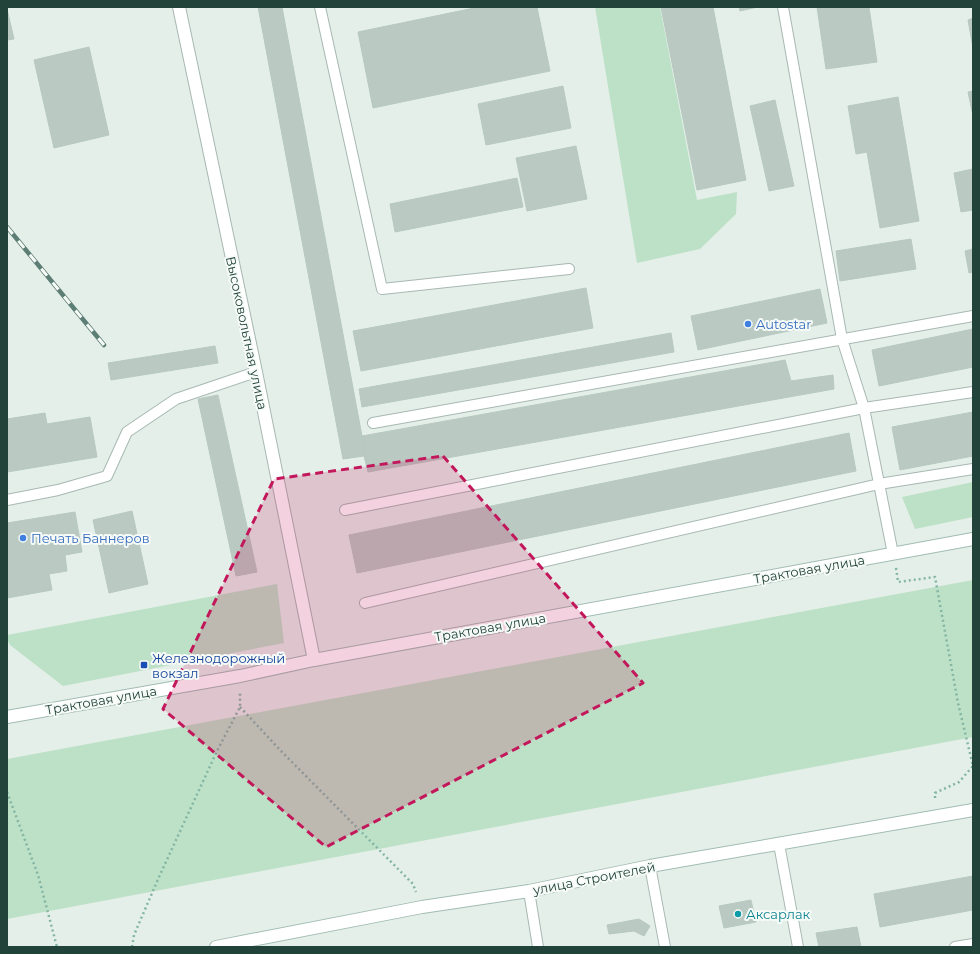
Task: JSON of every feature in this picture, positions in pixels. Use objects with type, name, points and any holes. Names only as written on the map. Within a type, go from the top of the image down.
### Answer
[{"type":"main road","name":"Высоковольтная улица","points":[[179,7],[256,372],[314,660]]},
{"type":"main road","name":"Трактовая улица","points":[[7,717],[240,676],[314,660],[973,539]]},
{"type":"main road","name":"улица Строителей","points":[[216,947],[422,907],[529,891],[650,866],[973,810]]},
{"type":"lane","points":[[320,7],[382,288],[569,269]]},
{"type":"lane","points":[[783,7],[842,339],[864,408],[893,554]]},
{"type":"lane","points":[[373,423],[973,316]]},
{"type":"lane","points":[[7,500],[58,490],[107,476],[127,432],[176,399],[256,372]]},
{"type":"lane","points":[[345,510],[864,408],[973,392]]},
{"type":"lane","points":[[364,603],[879,484],[973,469]]},
{"type":"lane","points":[[779,844],[798,947]]},
{"type":"lane","points":[[650,866],[665,947]]},
{"type":"lane","points":[[529,891],[538,947]]},
{"type":"lane","points":[[955,947],[973,944]]},
{"type":"path","points":[[893,554],[898,582],[935,577],[958,703],[973,766],[960,782],[935,793],[937,816]]},
{"type":"path","points":[[132,947],[134,935],[159,877],[217,751],[240,707],[240,676]]},
{"type":"path","points":[[240,707],[281,751],[413,884],[422,907]]},
{"type":"path","points":[[7,792],[38,875],[57,947]]},
{"type":"highlighted area","points":[[443,456],[643,683],[326,847],[163,709],[274,479]]},
{"type":"green space","points":[[595,7],[660,7],[697,200],[737,192],[736,214],[700,249],[637,263]]},
{"type":"green space","points":[[973,482],[973,517],[915,529],[902,497]]},
{"type":"green space","points":[[973,580],[973,737],[7,919],[7,759]]},
{"type":"green space","points":[[277,584],[284,643],[63,686],[10,645],[7,639],[7,635]]},
{"type":"building","points":[[258,7],[282,7],[362,436],[364,456],[343,459]]},
{"type":"building","points":[[479,7],[537,7],[550,71],[373,108],[358,32]]},
{"type":"building","points":[[661,7],[713,7],[746,180],[697,190]]},
{"type":"building","points":[[739,7],[758,7],[740,11]]},
{"type":"building","points":[[817,7],[869,7],[877,62],[826,69]]},
{"type":"building","points":[[7,9],[14,39],[7,40]]},
{"type":"building","points":[[973,18],[973,48],[968,20]]},
{"type":"building","points":[[89,47],[109,135],[54,148],[34,60]]},
{"type":"building","points":[[563,86],[571,128],[486,145],[478,104]]},
{"type":"building","points":[[973,91],[973,116],[968,92]]},
{"type":"building","points":[[898,97],[919,221],[880,228],[867,152],[856,154],[848,106]]},
{"type":"building","points":[[775,100],[794,186],[769,191],[750,106]]},
{"type":"building","points":[[576,146],[587,199],[527,211],[516,158]]},
{"type":"building","points":[[973,169],[973,210],[961,212],[954,173]]},
{"type":"building","points":[[517,178],[523,207],[395,232],[390,204]]},
{"type":"building","points":[[911,239],[916,269],[840,281],[836,251]]},
{"type":"building","points":[[973,249],[973,272],[969,273],[965,251]]},
{"type":"building","points":[[586,288],[593,328],[361,371],[353,331]]},
{"type":"building","points":[[820,289],[827,323],[698,350],[691,316]]},
{"type":"building","points":[[973,329],[973,367],[879,386],[872,350]]},
{"type":"building","points":[[671,333],[674,352],[362,407],[359,389]]},
{"type":"building","points":[[215,346],[218,363],[111,380],[108,363]]},
{"type":"building","points":[[785,360],[791,381],[833,375],[834,389],[368,472],[364,456],[362,436]]},
{"type":"building","points":[[218,395],[257,572],[236,576],[198,399]]},
{"type":"building","points":[[973,412],[973,456],[900,470],[892,427]]},
{"type":"building","points":[[45,413],[47,424],[90,417],[97,457],[7,472],[7,419]]},
{"type":"building","points":[[849,433],[856,471],[357,573],[349,535]]},
{"type":"building","points":[[132,511],[148,584],[109,593],[93,520]]},
{"type":"building","points":[[75,512],[82,552],[65,555],[67,571],[49,574],[52,590],[7,598],[7,523]]},
{"type":"building","points":[[973,876],[973,910],[880,927],[874,894]]},
{"type":"building","name":"Аксарлак","points":[[751,900],[756,922],[724,928],[719,906]]},
{"type":"building","points":[[639,919],[650,926],[644,936],[634,931],[609,934],[607,925]]},
{"type":"building","points":[[857,927],[861,947],[819,947],[816,933]]},
{"type":"railway","points":[[7,227],[104,345]]},
{"type":"place","name":"Autostar","points":[[748,324]]},
{"type":"place","name":"Печать Баннеров","points":[[23,538]]},
{"type":"place","name":"Железнодорожный вокзал","points":[[144,665]]},
{"type":"place","name":"Аксарлак","points":[[738,914]]}]
